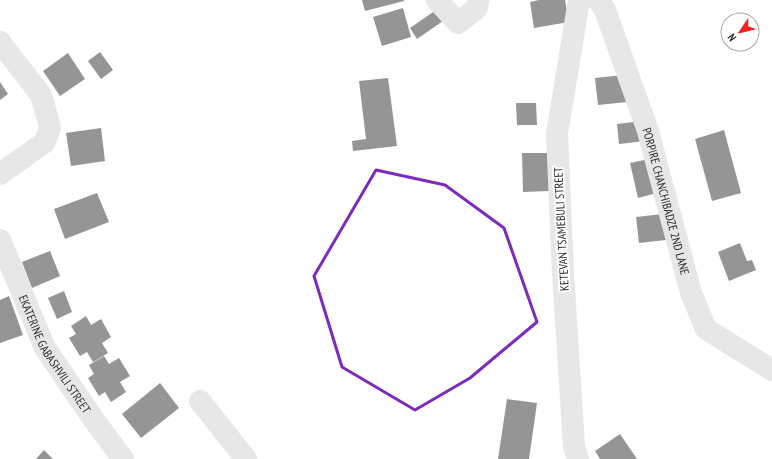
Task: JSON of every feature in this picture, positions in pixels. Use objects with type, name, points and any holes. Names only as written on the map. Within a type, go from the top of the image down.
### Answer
[{"type":"street","points":[[437,0],[458,23],[476,8],[478,0]]},
{"type":"street","name":"KETEVAN TSAMEBULI STREET","points":[[578,459],[574,446],[557,134],[579,0]]},
{"type":"street","name":"PORPIRE CHANCHIBADZE 2ND LANE","points":[[598,0],[605,10],[648,131],[692,293],[706,329],[772,370]]},
{"type":"street","points":[[0,42],[41,96],[50,127],[45,142],[0,174]]},
{"type":"street","name":"EKATERINE GABASHVILI STREET","points":[[0,240],[45,348],[94,420],[123,459]]},
{"type":"street","points":[[200,401],[246,459]]},
{"type":"highlighted area","points":[[376,170],[445,185],[504,228],[537,322],[470,378],[415,410],[342,367],[314,276]]},
{"type":"building","points":[[362,0],[404,0],[404,1],[365,11]]},
{"type":"building","points":[[539,0],[565,0],[569,22],[534,28],[530,2]]},
{"type":"building","points":[[403,8],[411,37],[382,46],[373,17]]},
{"type":"building","points":[[436,10],[443,21],[417,39],[410,28]]},
{"type":"building","points":[[100,52],[113,70],[101,79],[88,61]]},
{"type":"building","points":[[68,53],[85,79],[60,96],[43,71]]},
{"type":"building","points":[[624,75],[627,102],[598,105],[595,78]]},
{"type":"building","points":[[388,78],[397,146],[353,151],[352,141],[366,139],[359,81]]},
{"type":"building","points":[[0,82],[8,94],[0,100]]},
{"type":"building","points":[[516,103],[536,103],[537,125],[517,125]]},
{"type":"building","points":[[642,121],[645,141],[619,144],[617,124]]},
{"type":"building","points":[[101,128],[105,161],[71,166],[66,133]]},
{"type":"building","points":[[724,130],[741,193],[712,201],[695,139]]},
{"type":"building","points":[[522,153],[548,153],[550,191],[523,192]]},
{"type":"building","points":[[649,159],[657,193],[638,198],[630,163]]},
{"type":"building","points":[[97,193],[109,222],[65,239],[54,209]]},
{"type":"building","points":[[663,214],[666,240],[639,243],[636,217]]},
{"type":"building","points":[[740,243],[747,261],[752,260],[756,270],[729,281],[718,252]]},
{"type":"building","points":[[50,251],[60,276],[32,288],[22,262]]},
{"type":"building","points":[[64,291],[72,312],[57,319],[48,298]]},
{"type":"building","points":[[9,296],[23,335],[0,343],[0,300]]},
{"type":"building","points":[[86,316],[91,325],[101,319],[111,337],[102,343],[108,353],[93,362],[87,352],[80,356],[69,338],[76,334],[71,326]]},
{"type":"building","points":[[104,356],[109,364],[119,358],[130,376],[120,382],[126,392],[111,402],[105,392],[99,396],[88,378],[94,374],[89,365]]},
{"type":"building","points":[[160,383],[179,408],[141,438],[122,414]]},
{"type":"building","points":[[507,399],[537,403],[529,459],[498,459]]},
{"type":"building","points":[[620,434],[637,459],[600,459],[595,451]]},
{"type":"building","points":[[44,450],[53,459],[36,459]]}]
